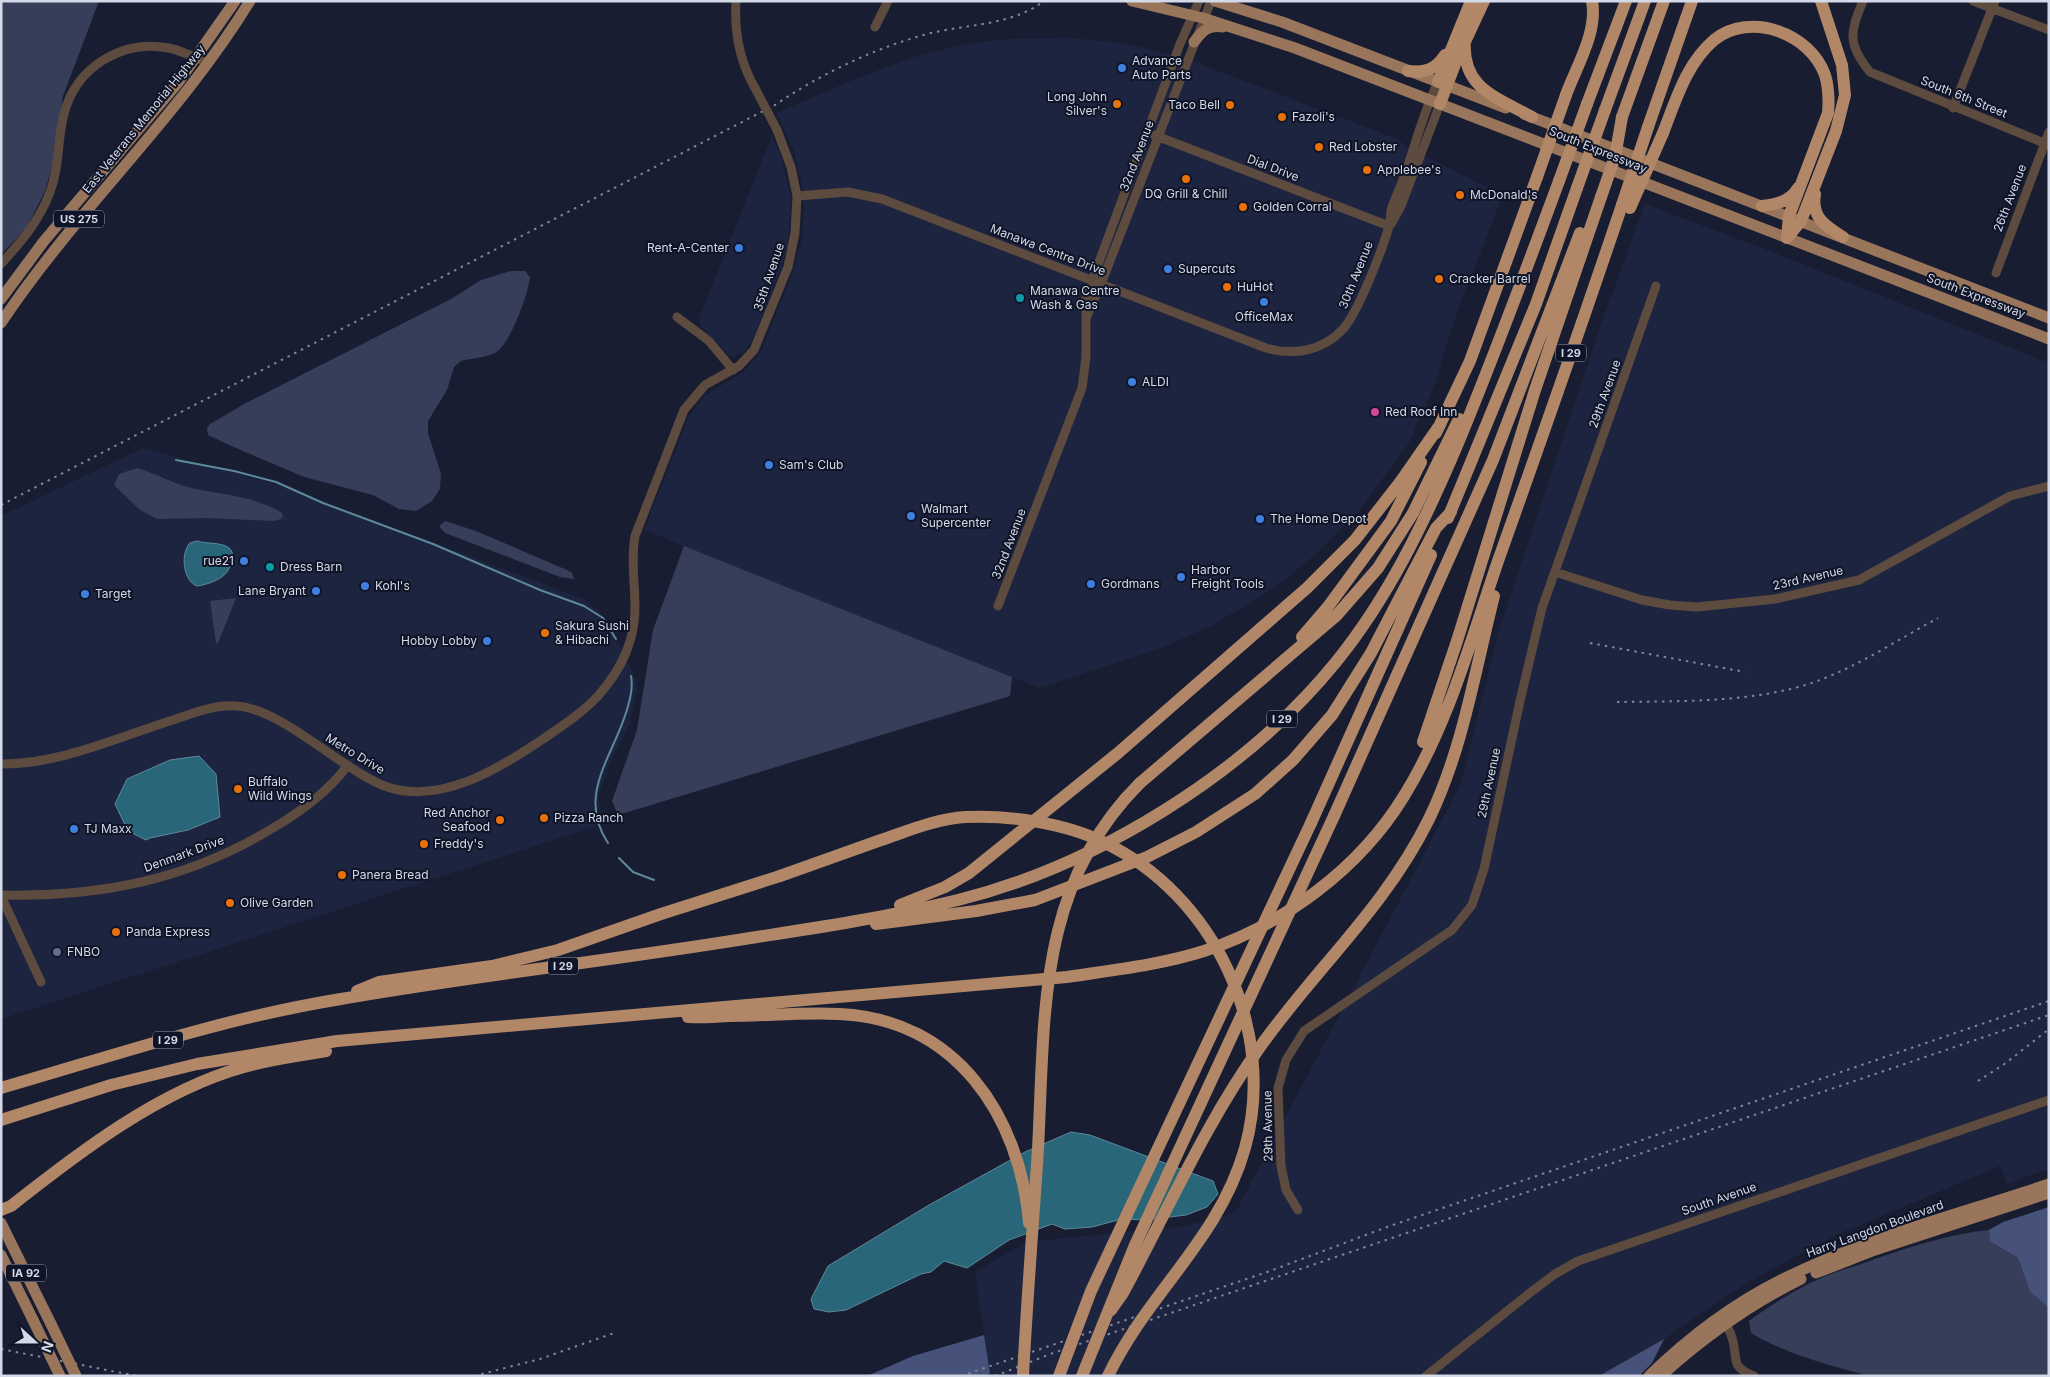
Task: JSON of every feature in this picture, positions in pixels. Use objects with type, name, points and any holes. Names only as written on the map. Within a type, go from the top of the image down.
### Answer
[{"type":"highway","points":[[1435,102],[1461,38],[1471,1]]},
{"type":"highway","points":[[1408,71],[1421,72],[1433,69],[1461,38],[1484,1]]},
{"type":"highway","points":[[1276,667],[1327,608],[1391,521],[1440,425],[1470,361],[1589,34],[1594,16],[1592,1]]},
{"type":"highway","name":"I 29","points":[[1,1088],[252,1015],[336,999],[789,932],[959,900],[1068,863],[1118,838],[1172,806],[1227,767],[1281,719],[1340,657],[1377,606],[1423,525],[1477,399],[1626,1]]},
{"type":"highway","points":[[1058,1376],[1090,1290],[1310,823],[1450,512],[1536,304],[1645,1]]},
{"type":"highway","points":[[1360,852],[1399,791],[1416,759],[1428,729],[1622,117],[1664,1]]},
{"type":"highway","name":"I 29","points":[[1,1120],[111,1085],[197,1064],[337,1041],[1067,977],[1161,962],[1204,951],[1248,933],[1301,903],[1322,887],[1360,852],[1388,820],[1405,795],[1433,740],[1520,500],[1610,242],[1626,207],[1648,127],[1692,1]]},
{"type":"highway","points":[[1787,238],[1814,171],[1836,131],[1845,95],[1842,66],[1821,1]]},
{"type":"highway","points":[[1626,207],[1663,133],[1693,64],[1715,39],[1734,30],[1754,26],[1772,28],[1800,43],[1811,54],[1819,64],[1827,86],[1828,113],[1814,171],[1815,212],[1825,226],[1843,237]]},
{"type":"highway","points":[[1461,38],[1466,67],[1475,82],[1532,117]]},
{"type":"highway","points":[[1762,206],[1779,204],[1789,199],[1814,171]]},
{"type":"highway","points":[[1082,1376],[1103,1320],[1163,1182],[1334,816],[1493,460],[1598,196]]},
{"type":"highway","points":[[1023,1376],[1045,1008],[1059,921],[1088,850],[1118,806],[1140,783],[1336,616],[1378,568],[1408,521],[1455,429],[1521,282]]},
{"type":"highway","points":[[832,925],[866,913],[908,903],[945,888],[969,873],[1118,753],[1264,627],[1354,540],[1401,480],[1440,425]]},
{"type":"highway","points":[[1103,1320],[1124,1293],[1198,1146],[1228,1095],[1260,1046],[1308,985],[1369,914],[1403,865],[1430,816],[1451,764],[1520,500]]},
{"type":"highway","points":[[789,932],[832,930],[976,911],[1035,900],[1147,857],[1196,832],[1255,794],[1292,760],[1332,715],[1371,653],[1436,528],[1450,512]]},
{"type":"highway","points":[[336,999],[379,982],[492,966],[558,950],[926,825],[963,817],[1014,820],[1051,825],[1102,841],[1127,856],[1166,886],[1208,934],[1232,978],[1246,1016],[1253,1048],[1253,1096],[1246,1145],[1226,1200],[1211,1226],[1154,1302],[1125,1345],[1108,1376]]},
{"type":"highway","points":[[650,1013],[692,1017],[840,1014],[860,1016],[910,1030],[951,1056],[984,1089],[1003,1121],[1012,1141],[1025,1187],[1031,1245]]},
{"type":"highway","points":[[1,1210],[11,1206],[77,1155],[118,1127],[186,1090],[244,1067],[384,1038]]},
{"type":"main road","name":"East Veterans Memorial Highway","points":[[1,299],[44,240],[177,84],[235,1]]},
{"type":"main road","name":"East Veterans Memorial Highway","points":[[1,323],[56,246],[172,110],[208,63],[250,1]]},
{"type":"main road","name":"South Expressway","points":[[1132,1],[1236,28],[1435,102],[2049,339]]},
{"type":"main road","name":"South Expressway","points":[[1213,1],[1252,12],[1331,40],[2049,318]]},
{"type":"main road","points":[[1233,1],[1252,12]]},
{"type":"main road","points":[[1194,42],[1210,27],[1236,28]]},
{"type":"main road","name":"Harry Langdon Boulevard","points":[[1649,1376],[1780,1280],[1828,1259],[2049,1184]]},
{"type":"main road","name":"Harry Langdon Boulevard","points":[[1661,1376],[1723,1320],[1777,1291],[1828,1267],[2049,1193]]},
{"type":"main road","name":"IA 92","points":[[1,1223],[76,1376]]},
{"type":"main road","name":"IA 92","points":[[1,1255],[60,1376]]},
{"type":"street","name":"35th Avenue","points":[[637,527],[684,410],[705,385],[733,370],[744,361],[757,344],[788,267],[795,233],[797,196],[791,167],[776,130],[747,75],[740,48],[736,1]]},
{"type":"street","points":[[875,26],[888,1]]},
{"type":"street","name":"32nd Avenue","points":[[1097,282],[1194,42],[1199,1]]},
{"type":"street","name":"32nd Avenue","points":[[998,606],[1082,388],[1085,370],[1086,318],[1148,133],[1198,17],[1213,1]]},
{"type":"street","name":"South 6th Street","points":[[1863,1],[1854,24],[1853,44],[1858,57],[1870,72],[1954,108],[2047,144]]},
{"type":"street","points":[[1974,1],[1994,5],[2049,30]]},
{"type":"street","points":[[1954,108],[1994,5]]},
{"type":"street","points":[[1,264],[28,233],[50,194],[58,161],[63,114],[71,93],[82,77],[108,56],[130,48],[161,47],[208,63]]},
{"type":"street","name":"30th Avenue","points":[[1317,348],[1334,338],[1353,316],[1389,226],[1401,206],[1435,102]]},
{"type":"street","name":"26th Avenue","points":[[1996,273],[2047,144],[2049,132]]},
{"type":"street","name":"Dial Drive","points":[[1148,133],[1389,226]]},
{"type":"street","name":"Manawa Centre Drive","points":[[797,196],[848,192],[873,196],[1275,350],[1297,352],[1317,348]]},
{"type":"street","name":"29th Avenue","points":[[1298,1210],[1286,1190],[1281,1166],[1278,1088],[1286,1060],[1304,1032],[1452,930],[1472,905],[1484,870],[1542,608],[1656,286]]},
{"type":"street","points":[[677,317],[709,341],[733,370]]},
{"type":"street","name":"23rd Avenue","points":[[1555,572],[1642,600],[1670,605],[1697,607],[1775,599],[1859,580],[2010,496],[2049,486]]},
{"type":"street","name":"Metro Drive","points":[[1,764],[33,762],[60,756],[203,710],[230,706],[246,707],[267,715],[381,785],[396,789],[421,790],[451,786],[498,768],[582,711],[611,679],[631,639],[636,613],[633,550],[637,527]]},
{"type":"street","name":"Denmark Drive","points":[[1,895],[54,896],[99,891],[144,882],[198,866],[250,841],[300,811],[325,792],[348,765]]},
{"type":"street","points":[[1,895],[41,982]]},
{"type":"street","name":"South Avenue","points":[[1426,1376],[1555,1274],[1578,1261],[2049,1100]]},
{"type":"street","points":[[1723,1320],[1734,1342],[1734,1354],[1737,1365],[1754,1376]]},
{"type":"street","points":[[1735,1376],[1742,1369]]},
{"type":"shaded area","points":[[1,1],[99,1],[63,96],[53,164],[45,191],[27,227],[1,255]]},
{"type":"shaded area","points":[[1073,38],[1129,44],[1187,59],[1397,139],[1412,150],[1503,195],[1457,312],[1433,389],[1409,443],[1355,516],[1316,554],[1289,576],[1265,594],[1213,625],[1164,647],[1039,688],[644,530],[688,418],[704,396],[743,372],[760,354],[794,269],[803,234],[804,195],[794,152],[777,113],[855,79],[911,58],[960,45],[1007,39]]},
{"type":"shaded area","points":[[772,136],[781,156],[791,197],[788,243],[782,265],[755,335],[747,349],[733,357],[702,327],[699,319]]},
{"type":"shaded area","points":[[1645,204],[1770,251],[2049,363],[2049,1169],[2007,1184],[2000,1166],[1834,1236],[1750,1281],[1664,1339],[1599,1376],[986,1376],[990,1373],[975,1272],[1026,1242],[1184,1226],[1235,1213],[1461,784],[1498,634],[1605,313]]},
{"type":"shaded area","points":[[511,271],[525,271],[530,277],[526,295],[517,319],[507,340],[495,353],[461,361],[454,367],[447,390],[428,421],[428,433],[441,474],[440,489],[432,501],[416,511],[399,509],[373,495],[304,477],[208,435],[207,428],[210,424],[246,403],[451,299],[481,280]]},
{"type":"shaded area","points":[[143,448],[279,485],[584,599],[606,618],[633,673],[637,687],[630,724],[610,762],[599,794],[600,825],[1,1019],[1,516]]},
{"type":"shaded area","points":[[137,468],[185,486],[250,499],[272,507],[282,513],[283,518],[275,521],[207,518],[157,519],[140,510],[114,485],[119,474]]},
{"type":"shaded area","points":[[445,521],[476,531],[567,570],[572,573],[574,579],[560,577],[445,533],[439,526]]},
{"type":"shaded area","points":[[197,541],[226,546],[231,551],[232,558],[226,574],[218,580],[197,586],[192,583],[186,573],[184,560],[190,543]]},
{"type":"shaded area","points":[[684,546],[1012,677],[1010,696],[618,815],[612,801],[637,730],[653,630]]},
{"type":"shaded area","points":[[236,598],[218,643],[216,644],[210,601]]},
{"type":"shaded area","points":[[199,756],[216,774],[220,817],[188,830],[146,840],[128,831],[115,804],[127,779],[170,760]]},
{"type":"shaded area","points":[[1071,1132],[1090,1135],[1213,1181],[1218,1194],[1207,1207],[1186,1215],[1145,1220],[1122,1219],[1092,1227],[1065,1229],[1052,1224],[1009,1240],[967,1268],[944,1261],[931,1272],[921,1274],[846,1310],[829,1312],[814,1309],[811,1299],[828,1266],[929,1205],[1025,1152]]},
{"type":"shaded area","points":[[2049,1207],[2049,1314],[2048,1307],[2030,1292],[2018,1258],[1990,1241],[1989,1230],[2003,1222]]},
{"type":"shaded area","points":[[1989,1230],[1991,1241],[2018,1258],[2030,1292],[2048,1307],[2049,1376],[1870,1376],[1809,1359],[1778,1347],[1751,1333],[1749,1321],[1788,1295],[1820,1278],[1931,1241]]},
{"type":"shaded area","points":[[984,1335],[990,1373],[986,1376],[867,1376],[913,1356]]},
{"type":"shaded area","points":[[1664,1339],[1652,1363],[1639,1376],[1599,1376]]},
{"type":"waterway","points":[[176,460],[234,471],[276,482],[323,503],[433,544],[540,590],[584,606],[603,618],[616,639]]},
{"type":"waterway","points":[[608,843],[599,825],[596,808],[597,791],[601,774],[628,706],[632,684],[631,676]]},
{"type":"waterway","points":[[619,858],[633,872],[654,880]]},
{"type":"railway","points":[[1,505],[775,105],[829,73],[867,55],[907,40],[927,34],[1003,20],[1031,9],[1044,1]]},
{"type":"railway","points":[[1617,702],[1746,697],[1796,688],[1850,667],[1938,618]]},
{"type":"railway","points":[[1590,643],[1745,672]]},
{"type":"railway","points":[[961,1376],[1270,1271],[1387,1227],[2049,1001]]},
{"type":"railway","points":[[995,1376],[1053,1353],[2049,1015]]},
{"type":"railway","points":[[1978,1081],[2006,1063],[2049,1029]]},
{"type":"railway","points":[[474,1376],[540,1359],[617,1332]]},
{"type":"railway","points":[[1,1349],[137,1376]]},
{"type":"place","name":"Advance Auto Parts","points":[[1122,68]]},
{"type":"place","name":"Long John Silver's","points":[[1117,104]]},
{"type":"place","name":"Taco Bell","points":[[1230,105]]},
{"type":"place","name":"Fazoli's","points":[[1282,117]]},
{"type":"place","name":"Red Lobster","points":[[1319,147]]},
{"type":"place","name":"Applebee's","points":[[1367,170]]},
{"type":"place","name":"DQ Grill & Chill","points":[[1186,179]]},
{"type":"place","name":"McDonald's","points":[[1460,195]]},
{"type":"place","name":"Golden Corral","points":[[1243,207]]},
{"type":"place","name":"Rent-A-Center","points":[[739,248]]},
{"type":"place","name":"Supercuts","points":[[1168,269]]},
{"type":"place","name":"Cracker Barrel","points":[[1439,279]]},
{"type":"place","name":"HuHot","points":[[1227,287]]},
{"type":"place","name":"Manawa Centre Wash & Gas","points":[[1020,298]]},
{"type":"place","name":"OfficeMax","points":[[1264,302]]},
{"type":"place","name":"ALDI","points":[[1132,382]]},
{"type":"place","name":"Red Roof Inn","points":[[1375,412]]},
{"type":"place","name":"Sam's Club","points":[[769,465]]},
{"type":"place","name":"Walmart Supercenter","points":[[911,516]]},
{"type":"place","name":"The Home Depot","points":[[1260,519]]},
{"type":"place","name":"rue21","points":[[244,561]]},
{"type":"place","name":"Dress Barn","points":[[270,567]]},
{"type":"place","name":"Harbor Freight Tools","points":[[1181,577]]},
{"type":"place","name":"Gordmans","points":[[1091,584]]},
{"type":"place","name":"Kohl's","points":[[365,586]]},
{"type":"place","name":"Lane Bryant","points":[[316,591]]},
{"type":"place","name":"Target","points":[[85,594]]},
{"type":"place","name":"Sakura Sushi & Hibachi","points":[[545,633]]},
{"type":"place","name":"Hobby Lobby","points":[[487,641]]},
{"type":"place","name":"Buffalo Wild Wings","points":[[238,789]]},
{"type":"place","name":"Pizza Ranch","points":[[544,818]]},
{"type":"place","name":"Red Anchor Seafood","points":[[500,820]]},
{"type":"place","name":"TJ Maxx","points":[[74,829]]},
{"type":"place","name":"Freddy's","points":[[424,844]]},
{"type":"place","name":"Panera Bread","points":[[342,875]]},
{"type":"place","name":"Olive Garden","points":[[230,903]]},
{"type":"place","name":"Panda Express","points":[[116,932]]},
{"type":"place","name":"FNBO","points":[[57,952]]}]
